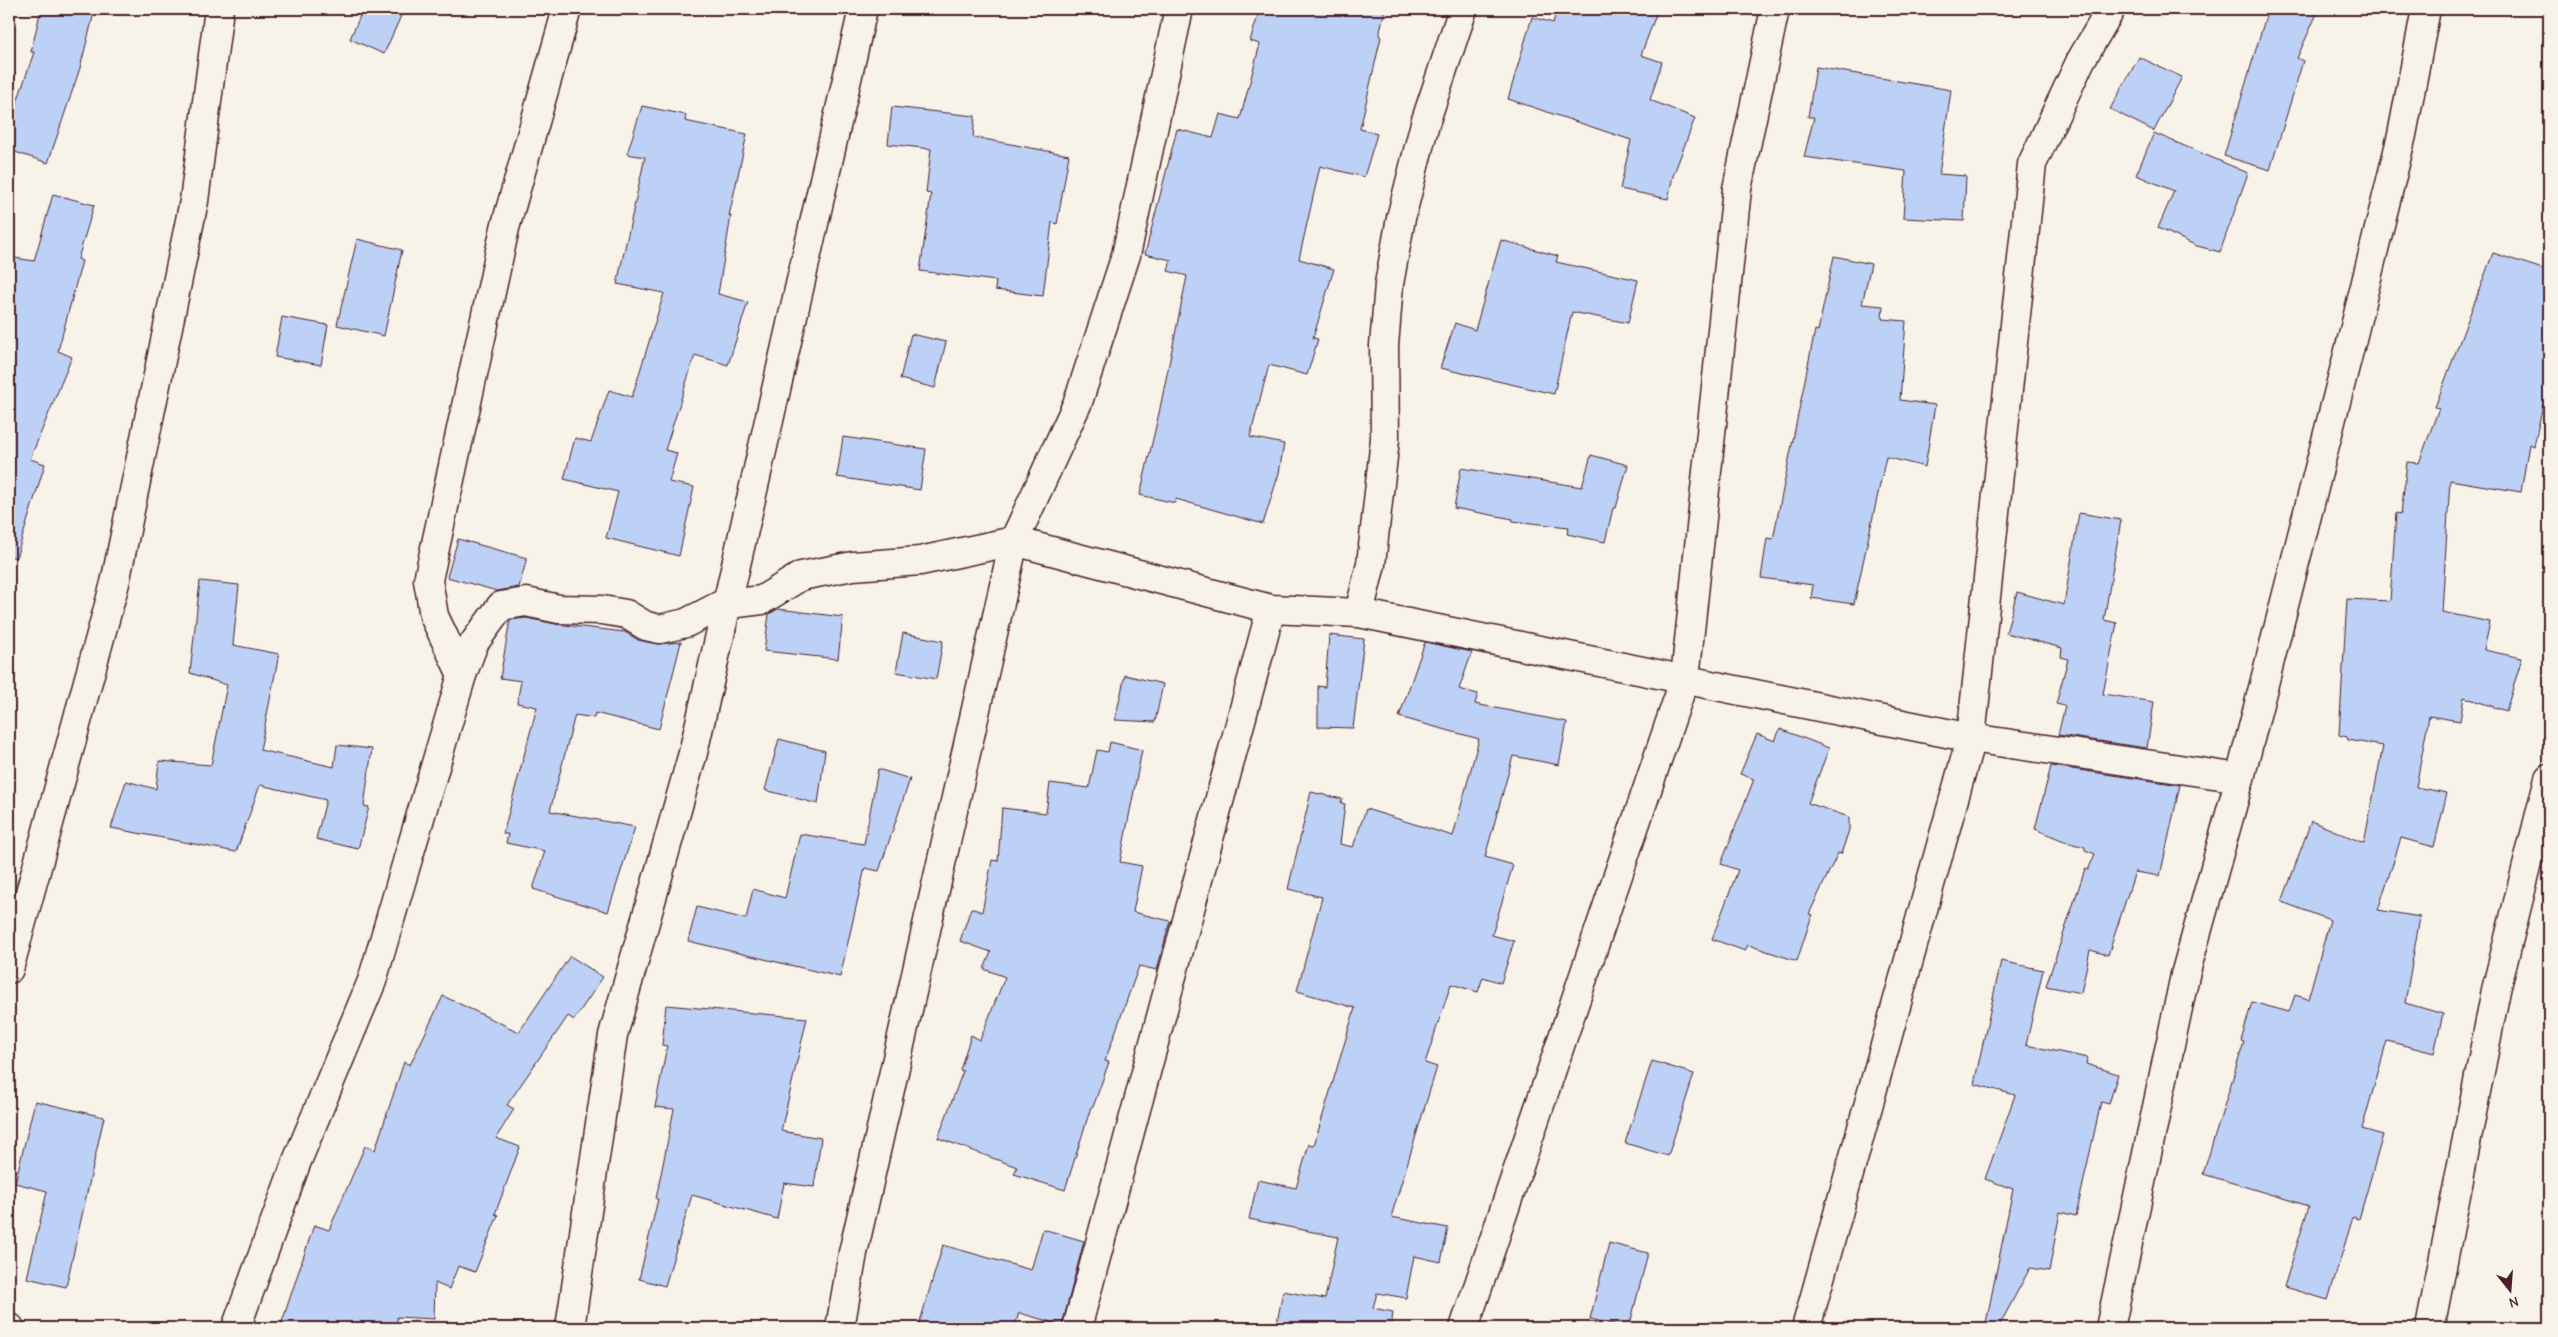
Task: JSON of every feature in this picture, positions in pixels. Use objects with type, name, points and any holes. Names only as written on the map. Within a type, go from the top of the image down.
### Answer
[{"type":"street","points":[[9,969],[115,583],[194,201],[219,9]]},
{"type":"street","points":[[462,675],[434,616],[428,580],[505,228],[567,9]]},
{"type":"street","points":[[570,1328],[613,1035],[693,753],[863,9]]},
{"type":"street","points":[[840,1328],[853,1253],[1014,541],[1078,402],[1126,255],[1179,9]]},
{"type":"street","points":[[1359,613],[1371,564],[1385,439],[1384,346],[1389,284],[1401,218],[1425,122],[1463,9]]},
{"type":"street","points":[[1464,1328],[1685,678],[1737,189],[1775,9]]},
{"type":"street","points":[[1806,1328],[1971,738],[2032,164],[2081,60],[2111,9]]},
{"type":"street","points":[[2110,1328],[2185,975],[2240,778],[2352,339],[2402,134],[2426,9]]},
{"type":"street","points":[[236,1328],[297,1161],[372,981],[462,675],[474,643],[501,606],[526,602],[559,609],[602,610],[626,614],[646,626],[660,629],[686,624],[721,605],[762,600],[801,576],[853,566],[920,561],[1014,541],[1271,609],[1359,613],[1685,678],[1971,738],[2240,778]]},
{"type":"street","points":[[1077,1328],[1271,609]]},
{"type":"street","points":[[2430,1328],[2496,990],[2549,778]]},
{"type":"building","points":[[41,9],[95,9],[80,68],[48,163],[9,150],[9,126],[34,52],[31,52]]},
{"type":"building","points":[[363,9],[404,9],[384,54],[350,39]]},
{"type":"building","points":[[1260,9],[1385,9],[1379,36],[1381,37],[1360,129],[1377,134],[1364,177],[1320,166],[1299,259],[1334,269],[1313,338],[1318,339],[1307,375],[1269,365],[1250,437],[1284,444],[1279,473],[1263,524],[1176,499],[1175,503],[1140,495],[1187,276],[1168,271],[1171,260],[1145,254],[1177,129],[1213,138],[1220,114],[1240,119],[1260,44],[1250,41]]},
{"type":"building","points":[[1557,9],[1658,9],[1641,55],[1662,62],[1650,100],[1695,118],[1673,176],[1668,199],[1620,189],[1631,140],[1508,99],[1532,17],[1553,23]]},
{"type":"building","points":[[2268,9],[2319,9],[2297,58],[2303,61],[2270,170],[2224,156]]},
{"type":"building","points":[[2139,57],[2182,77],[2154,131],[2110,109]]},
{"type":"building","points":[[1816,67],[1951,90],[1939,174],[1966,176],[1964,221],[1903,218],[1906,171],[1804,157],[1814,117],[1808,117]]},
{"type":"building","points":[[642,106],[686,115],[685,121],[747,134],[729,216],[731,216],[718,294],[748,302],[728,365],[695,355],[665,450],[677,453],[669,482],[694,487],[679,556],[606,538],[618,492],[564,479],[575,438],[591,442],[609,390],[632,397],[664,293],[617,284],[645,157],[627,154]]},
{"type":"building","points":[[892,107],[975,116],[973,137],[1069,155],[1057,224],[1052,222],[1043,296],[995,290],[996,281],[920,271],[931,194],[926,193],[931,149],[888,144]]},
{"type":"building","points":[[2154,133],[2248,173],[2220,252],[2197,246],[2158,228],[2174,191],[2136,175]]},
{"type":"building","points":[[53,194],[94,205],[78,259],[82,261],[58,351],[72,357],[30,459],[45,464],[16,558],[9,556],[9,257],[34,261]]},
{"type":"building","points":[[357,239],[402,250],[384,336],[337,325]]},
{"type":"building","points":[[1501,240],[1558,256],[1556,262],[1638,280],[1628,323],[1572,312],[1554,394],[1440,368],[1455,323],[1475,330]]},
{"type":"building","points":[[2493,253],[2549,271],[2549,401],[2544,400],[2534,446],[2529,444],[2521,492],[2450,480],[2442,612],[2490,622],[2484,650],[2522,658],[2506,711],[2464,697],[2460,721],[2429,716],[2416,787],[2447,793],[2434,847],[2401,838],[2378,910],[2420,917],[2405,1003],[2443,1014],[2434,1053],[2387,1041],[2362,1129],[2383,1135],[2359,1219],[2353,1217],[2328,1300],[2284,1287],[2309,1206],[2203,1174],[2244,1042],[2241,1041],[2252,1002],[2289,1012],[2295,995],[2308,999],[2330,920],[2282,902],[2311,821],[2364,843],[2383,746],[2348,740],[2347,737],[2339,735],[2347,599],[2390,601],[2396,513],[2401,514],[2407,462],[2419,463],[2439,408],[2435,407]]},
{"type":"building","points":[[1834,256],[1871,264],[1862,304],[1883,306],[1882,319],[1906,321],[1900,400],[1935,405],[1925,467],[1886,457],[1854,604],[1811,598],[1813,585],[1761,578],[1767,538],[1773,539],[1815,330],[1818,331]]},
{"type":"building","points":[[282,317],[328,325],[321,365],[275,357]]},
{"type":"building","points":[[911,334],[946,342],[935,388],[900,379]]},
{"type":"building","points":[[843,437],[926,449],[920,490],[837,477]]},
{"type":"building","points":[[1591,455],[1628,465],[1616,508],[1613,508],[1605,542],[1567,534],[1569,527],[1512,521],[1513,519],[1454,508],[1461,468],[1582,487]]},
{"type":"building","points":[[2079,513],[2121,520],[2104,620],[2117,623],[2103,694],[2154,702],[2147,748],[2058,735],[2065,706],[2056,704],[2068,659],[2061,657],[2062,648],[2006,633],[2017,592],[2064,605]]},
{"type":"building","points":[[458,539],[527,558],[519,587],[497,591],[447,577]]},
{"type":"building","points":[[200,581],[239,585],[233,645],[279,654],[260,750],[334,767],[337,745],[372,749],[364,806],[369,807],[358,849],[316,839],[326,800],[260,785],[236,852],[111,828],[126,781],[156,789],[159,761],[211,765],[227,685],[190,673]]},
{"type":"building","points":[[778,609],[843,617],[838,659],[764,651],[769,614]]},
{"type":"building","points":[[526,618],[556,624],[625,632],[638,640],[657,644],[681,642],[659,729],[595,713],[594,718],[575,715],[550,811],[635,827],[608,912],[533,889],[545,851],[506,843],[508,834],[503,834],[537,707],[517,703],[521,681],[500,678],[510,620]]},
{"type":"building","points":[[903,633],[943,641],[936,679],[896,672]]},
{"type":"building","points":[[1329,635],[1364,639],[1353,728],[1318,727],[1318,686],[1325,687]]},
{"type":"building","points":[[1425,642],[1472,652],[1459,689],[1478,694],[1475,704],[1567,722],[1559,765],[1513,756],[1485,857],[1513,865],[1492,935],[1514,941],[1501,983],[1483,977],[1478,992],[1451,984],[1425,1063],[1437,1067],[1391,1217],[1448,1228],[1441,1262],[1414,1256],[1406,1298],[1377,1293],[1373,1308],[1393,1312],[1391,1328],[1276,1328],[1283,1291],[1325,1299],[1338,1237],[1249,1219],[1258,1180],[1296,1188],[1309,1144],[1314,1145],[1355,1008],[1297,991],[1322,897],[1288,889],[1311,792],[1342,799],[1341,803],[1345,804],[1340,844],[1353,847],[1366,809],[1453,836],[1479,739],[1399,717]]},
{"type":"building","points":[[1125,675],[1163,684],[1155,722],[1115,720]]},
{"type":"building","points":[[1780,729],[1829,748],[1808,803],[1849,817],[1849,830],[1841,854],[1838,853],[1809,914],[1812,915],[1797,961],[1748,945],[1745,951],[1712,939],[1738,870],[1721,864],[1754,779],[1740,774],[1757,734],[1775,741]]},
{"type":"building","points":[[779,739],[825,751],[818,804],[765,790]]},
{"type":"building","points":[[1110,742],[1142,750],[1120,862],[1142,866],[1133,912],[1170,921],[1157,970],[1139,966],[1105,1061],[1109,1062],[1093,1107],[1091,1107],[1065,1190],[1014,1174],[1017,1167],[938,1138],[963,1071],[960,1070],[971,1035],[980,1040],[1005,977],[984,969],[991,952],[960,941],[971,908],[982,912],[992,860],[998,861],[1002,808],[1046,813],[1050,783],[1089,788],[1097,750],[1108,752]]},
{"type":"building","points":[[2051,766],[2180,785],[2160,876],[2135,872],[2108,955],[2090,950],[2081,993],[2046,986],[2085,869],[2088,870],[2095,854],[2085,850],[2085,847],[2069,843],[2035,829]]},
{"type":"building","points":[[878,769],[910,779],[879,871],[865,868],[840,977],[688,941],[697,907],[746,919],[753,889],[785,898],[800,834],[864,844]]},
{"type":"building","points":[[570,956],[603,977],[574,1020],[568,1016],[507,1105],[514,1109],[496,1138],[520,1147],[495,1214],[498,1215],[475,1272],[458,1266],[449,1289],[435,1283],[434,1319],[397,1317],[397,1328],[280,1328],[314,1225],[329,1230],[365,1146],[375,1150],[404,1062],[410,1065],[443,996],[519,1032]]},
{"type":"building","points":[[2001,961],[2043,970],[2026,1045],[2088,1058],[2086,1064],[2118,1074],[2109,1104],[2101,1102],[2076,1216],[2060,1212],[2049,1271],[2030,1268],[1998,1328],[1985,1328],[2013,1189],[1985,1179],[2015,1095],[1974,1084]]},
{"type":"building","points":[[666,1005],[807,1018],[781,1131],[821,1138],[814,1187],[784,1183],[777,1219],[692,1195],[665,1286],[639,1279],[658,1199],[656,1199],[674,1109],[655,1107],[667,1046],[662,1045]]},
{"type":"building","points":[[1652,1061],[1694,1074],[1668,1156],[1625,1143]]},
{"type":"building","points":[[35,1101],[104,1117],[66,1287],[27,1278],[47,1191],[15,1183]]},
{"type":"building","points":[[1043,1229],[1084,1241],[1062,1325],[1019,1313],[1014,1328],[918,1328],[943,1245],[1031,1270]]},
{"type":"building","points":[[1609,1243],[1648,1253],[1629,1328],[1590,1319]]}]
